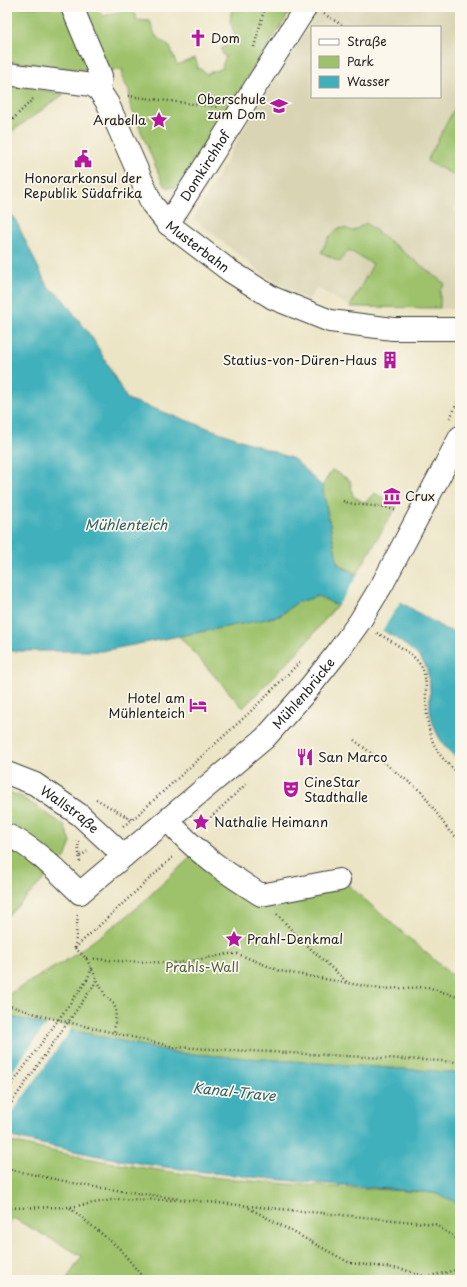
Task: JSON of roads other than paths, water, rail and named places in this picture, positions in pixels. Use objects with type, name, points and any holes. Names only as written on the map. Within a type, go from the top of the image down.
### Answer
[{"type":"street","points":[[7,74],[92,85],[99,90],[101,76],[72,7]]},
{"type":"street","name":"Domkirchhof","points":[[168,224],[237,113],[313,9]]},
{"type":"street","name":"Musterbahn","points":[[99,90],[108,104],[152,204],[168,224],[230,271],[273,298],[330,322],[394,329],[460,329]]},
{"type":"street","name":"Mühlenbrücke","points":[[7,835],[23,844],[59,873],[80,893],[265,738],[367,626],[383,583],[418,520],[460,437]]},
{"type":"street","name":"Wallstraße","points":[[7,773],[35,784],[80,815],[124,856]]},
{"type":"street","points":[[168,820],[187,842],[221,870],[261,895],[339,880]]},
{"type":"water","name":"Mühlenteich","points":[[7,208],[17,223],[47,286],[62,298],[93,339],[127,399],[294,459],[322,486],[338,564],[445,629],[460,634],[460,761],[443,744],[435,730],[431,715],[430,685],[427,670],[418,656],[393,636],[360,617],[318,596],[296,603],[280,615],[262,620],[102,651],[7,651]]},
{"type":"water","name":"Kanal-Trave","points":[[7,1016],[177,1053],[460,1073],[460,1206],[452,1200],[434,1193],[266,1178],[165,1167],[105,1157],[7,1136]]},
{"type":"place","name":"Dom","points":[[198,38]]},
{"type":"place","name":"Oberschule zum Dom","points":[[279,106]]},
{"type":"place","name":"Arabella","points":[[159,120]]},
{"type":"place","name":"Honorarkonsul der Republik Südafrika","points":[[83,159]]},
{"type":"place","name":"Statius-von-Düren-Haus","points":[[390,360]]},
{"type":"place","name":"Crux","points":[[392,496]]},
{"type":"place","name":"Hotel am Mühlenteich","points":[[198,705]]},
{"type":"place","name":"San Marco","points":[[305,757]]},
{"type":"place","name":"CineStar Stadthalle","points":[[291,789]]},
{"type":"place","name":"Nathalie Heimann","points":[[201,822]]},
{"type":"place","name":"Prahl-Denkmal","points":[[234,939]]},
{"type":"park label","name":"Prahls-Wall","points":[[202,967]]}]
